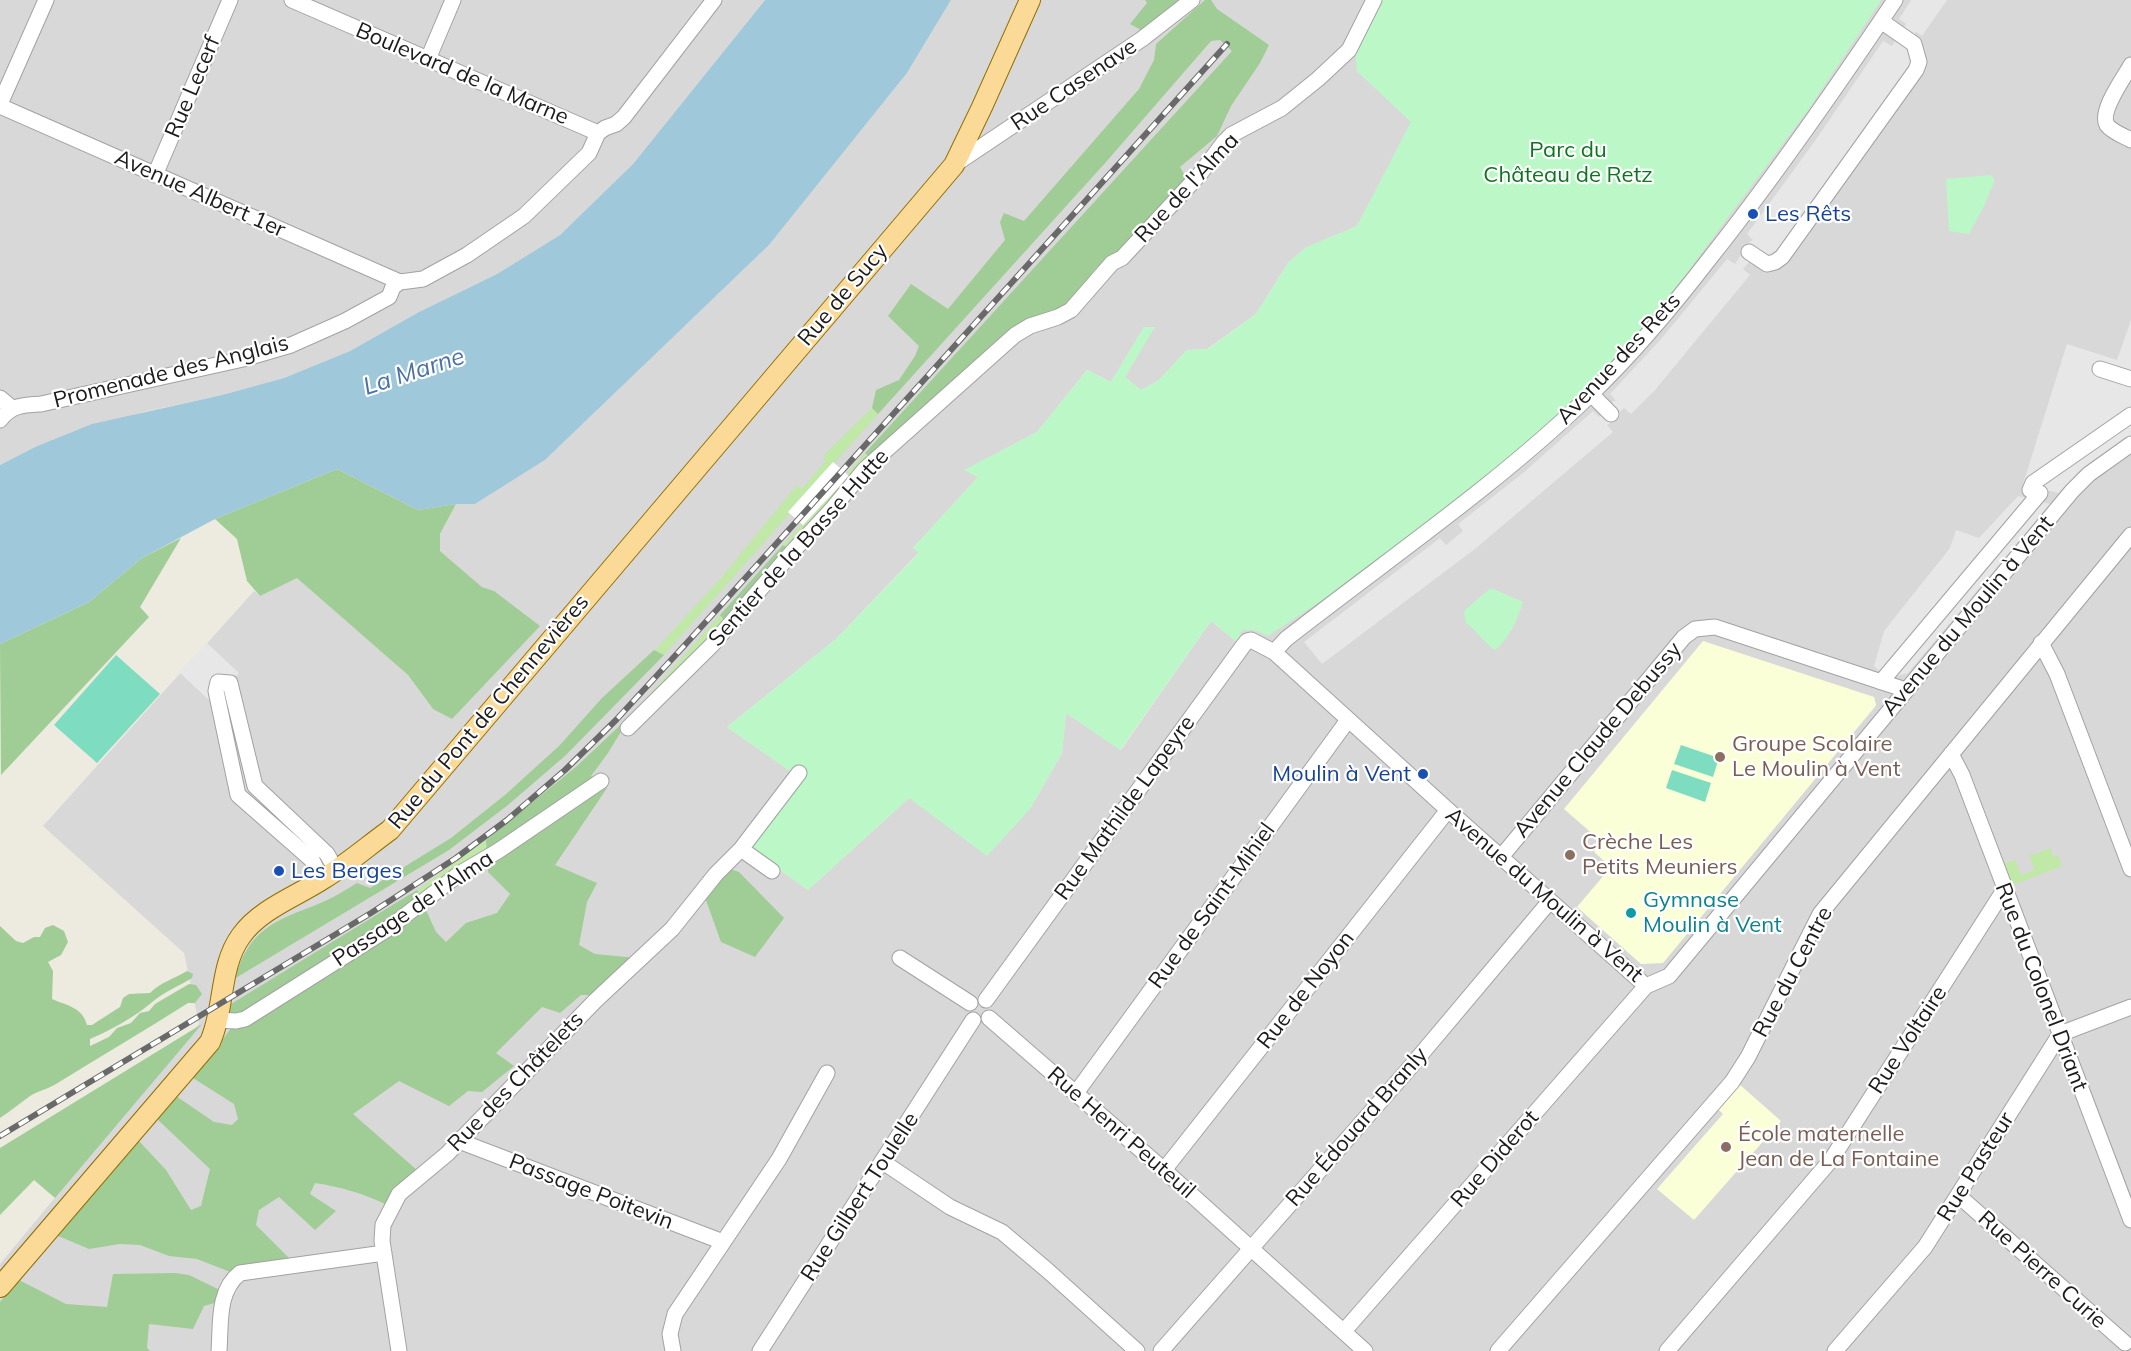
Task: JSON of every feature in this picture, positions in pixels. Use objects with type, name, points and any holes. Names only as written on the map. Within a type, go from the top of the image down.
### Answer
[{"type":"main road","name":"Rue de Sucy","points":[[615,563],[954,165],[1030,0]]},
{"type":"main road","name":"Rue du Pont de Chennevières","points":[[0,1287],[210,1042],[218,1020],[231,956],[240,937],[253,923],[329,875],[390,830],[615,563]]},
{"type":"street","points":[[0,105],[46,0]]},
{"type":"street","name":"Rue Lecerf","points":[[155,174],[230,0]]},
{"type":"street","name":"Boulevard de la Marne","points":[[292,0],[598,133]]},
{"type":"street","points":[[428,59],[453,0]]},
{"type":"street","points":[[400,282],[423,279],[459,260],[524,216],[589,153],[598,133],[624,117],[714,0]]},
{"type":"street","name":"Rue Casenave","points":[[954,165],[1142,39],[1192,0]]},
{"type":"street","name":"Rue de l'Alma","points":[[1112,263],[1122,258],[1167,210],[1231,135],[1282,108],[1349,50],[1374,0]]},
{"type":"street","name":"Avenue des Rets","points":[[1274,652],[1286,639],[1513,464],[1591,394],[1670,309],[1728,236],[1807,130],[1895,0]]},
{"type":"street","points":[[1749,252],[1767,264],[1775,262],[1782,256],[1916,70],[1919,62],[1914,44],[1881,21]]},
{"type":"street","points":[[2131,65],[2104,115],[2108,125],[2131,140]]},
{"type":"street","name":"Avenue Albert 1er","points":[[0,105],[400,282]]},
{"type":"street","name":"Sentier de la Basse Hutte","points":[[628,728],[712,645],[865,469],[1015,335],[1030,326],[1058,317],[1071,309],[1112,263]]},
{"type":"street","name":"Promenade des Anglais","points":[[0,420],[6,403],[41,404],[243,359],[291,345],[345,321],[388,297],[393,287],[400,282]]},
{"type":"street","points":[[2100,369],[2131,379]]},
{"type":"street","points":[[1591,394],[1611,414]]},
{"type":"street","points":[[1881,681],[2033,483],[2131,415]]},
{"type":"street","name":"Avenue du Moulin à Vent","points":[[1274,652],[1646,986],[1669,976],[2061,504],[2089,474],[2131,444]]},
{"type":"street","points":[[2029,489],[2050,496],[2061,504]]},
{"type":"street","name":"Rue du Centre","points":[[1498,1351],[1732,1082],[1748,1057],[1820,914],[2131,535]]},
{"type":"street","name":"Avenue Claude Debussy","points":[[1500,857],[1684,637],[1695,629],[1715,627],[1906,690]]},
{"type":"street","name":"Rue Mathilde Lapeyre","points":[[986,999],[1247,641],[1255,641],[1274,652]]},
{"type":"street","points":[[2042,643],[2057,674],[2131,869]]},
{"type":"street","points":[[218,682],[230,683],[255,786],[327,854],[329,875],[238,795],[216,691],[218,682]]},
{"type":"street","name":"Rue de Saint-Mihiel","points":[[1076,1093],[1348,720]]},
{"type":"street","name":"Rue du Colonel Driant","points":[[1951,754],[1962,775],[2131,1220]]},
{"type":"street","name":"Rue des Châtelets","points":[[399,1351],[382,1241],[383,1225],[399,1194],[436,1164],[595,1001],[672,929],[716,874],[741,849],[799,773]]},
{"type":"street","name":"Passage de l'Alma","points":[[218,1020],[245,1019],[386,930],[459,874],[498,851],[598,777]]},
{"type":"street","name":"Rue de Noyon","points":[[1164,1170],[1448,810]]},
{"type":"street","points":[[741,849],[772,871]]},
{"type":"street","name":"Rue Voltaire","points":[[1667,1351],[1831,1160],[2004,890]]},
{"type":"street","name":"Rue Édouard Branly","points":[[1161,1351],[1407,1071],[1550,901]]},
{"type":"street","points":[[900,958],[970,1003]]},
{"type":"street","name":"Rue Diderot","points":[[1344,1331],[1646,986]]},
{"type":"street","points":[[979,998],[986,999],[992,1007],[989,1018],[982,1022],[973,1020],[968,1012],[970,1003],[979,998]]},
{"type":"street","points":[[2060,1034],[2131,1007]]},
{"type":"street","name":"Rue Henri Peuteuil","points":[[989,1018],[1164,1170],[1365,1351]]},
{"type":"street","name":"Rue Gilbert Toulelle","points":[[760,1351],[973,1020]]},
{"type":"street","name":"Rue Pasteur","points":[[1835,1351],[1925,1247],[2060,1034]]},
{"type":"street","points":[[673,1351],[670,1334],[675,1314],[779,1159],[827,1073]]},
{"type":"street","name":"Passage Poitevin","points":[[459,1141],[723,1242]]},
{"type":"street","points":[[883,1162],[950,1207],[1002,1232],[1047,1269],[1137,1351]]},
{"type":"street","name":"Rue Pierre Curie","points":[[1959,1196],[2123,1345]]},
{"type":"street","points":[[219,1351],[222,1306],[230,1281],[240,1273],[384,1253]]},
{"type":"shaded area","points":[[0,0],[765,0],[633,164],[560,235],[497,274],[419,312],[350,351],[284,378],[222,395],[143,412],[35,447],[0,465]]},
{"type":"shaded area","points":[[951,0],[1380,0],[1357,71],[1412,122],[1357,226],[1305,248],[1288,263],[1256,314],[1207,349],[1187,350],[1159,380],[1141,390],[1125,377],[1154,327],[1144,327],[1111,382],[1087,370],[1037,432],[965,470],[978,477],[913,548],[919,552],[836,639],[727,727],[803,780],[749,848],[808,890],[909,798],[1030,809],[1062,753],[1066,713],[1121,750],[1211,621],[1237,642],[1241,630],[1255,630],[1354,579],[1523,446],[1777,150],[1808,109],[1881,0],[2131,0],[2131,1351],[0,1351],[0,1264],[199,1024],[184,953],[43,826],[254,591],[260,596],[297,577],[408,675],[433,709],[494,591],[482,587],[440,551],[440,534],[456,504],[475,504],[545,460],[769,245],[907,73]],"holes":[[[1874,697],[1876,706],[1663,962],[1611,867],[1597,848],[1596,837]]]},
{"type":"shaded area","points":[[1911,0],[1947,0],[1922,36],[1915,31],[1913,65],[1773,258],[1758,252],[1743,269],[1750,275],[1655,390],[1631,414],[1624,408],[1620,416],[1607,425],[1613,432],[1475,549],[1322,664],[1304,642],[1440,538],[1446,545],[1463,531],[1458,524],[1523,473],[1593,411],[1599,417],[1613,401],[1616,401],[1610,394],[1662,338],[1727,259],[1735,264],[1749,242],[1753,240],[1747,234],[1817,138],[1883,41],[1892,46],[1906,24],[1899,19]]},
{"type":"shaded area","points":[[2131,320],[2131,435],[2080,470],[2059,493],[2023,484],[2067,344],[2117,360]]},
{"type":"shaded area","points":[[2018,496],[2050,504],[1908,673],[1893,677],[1882,674],[1874,666],[1884,631],[1950,548],[1956,530],[1979,538]]},
{"type":"shaded area","name":"Groupe Scolaire Le Moulin à Vent","points":[[1703,641],[1874,697],[1876,705],[1663,963],[1641,964],[1577,907],[1611,867],[1594,852],[1597,848],[1596,837],[1564,809]]},
{"type":"shaded area","points":[[207,643],[239,673],[211,702],[179,672]]},
{"type":"shaded area","name":"École maternelle Jean de La Fontaine","points":[[1739,1084],[1781,1121],[1694,1220],[1657,1189],[1723,1114],[1718,1109]]},
{"type":"green space","points":[[1145,0],[1179,0],[1141,30],[1130,24],[1147,3]]},
{"type":"green space","points":[[1205,0],[1211,0],[1217,9],[1269,45],[1260,63],[1231,106],[1217,136],[1180,167],[1187,179],[1127,245],[1096,268],[1067,305],[1009,334],[870,457],[865,453],[1232,51],[1220,40],[1211,41],[1106,162],[878,414],[872,408],[876,390],[899,380],[919,346],[888,316],[911,284],[948,309],[1005,240],[1000,222],[1004,213],[1024,221],[1139,89],[1154,60],[1156,44]]},
{"type":"green space","name":"Parc du Château de Retz","points":[[1380,0],[1881,0],[1808,110],[1665,302],[1627,349],[1523,446],[1354,579],[1268,636],[1255,630],[1242,630],[1237,642],[1211,621],[1120,750],[1066,713],[1062,753],[1030,809],[987,856],[909,798],[808,890],[749,848],[803,780],[727,727],[836,639],[919,553],[913,548],[978,477],[964,470],[1037,432],[1087,370],[1111,382],[1144,327],[1155,327],[1125,377],[1141,390],[1159,380],[1187,350],[1208,349],[1256,314],[1288,263],[1305,248],[1357,226],[1411,122],[1357,71],[1355,52]]},
{"type":"green space","points":[[1991,175],[1995,180],[1969,234],[1949,231],[1946,179]]},
{"type":"green space","points":[[872,408],[878,414],[664,655],[655,650],[722,577],[796,486],[803,488],[825,461],[824,455]]},
{"type":"green space","points":[[865,453],[870,457],[788,548],[783,545]]},
{"type":"green space","points":[[337,469],[418,510],[456,504],[440,534],[440,551],[482,587],[494,591],[540,626],[452,719],[433,709],[408,675],[297,578],[260,596],[247,581],[237,539],[215,519]]},
{"type":"green space","points":[[181,538],[140,607],[149,617],[1,775],[0,644],[89,602],[142,558]]},
{"type":"green space","points":[[783,545],[788,548],[746,601],[724,620],[720,615]]},
{"type":"green space","points":[[1491,588],[1523,602],[1509,634],[1495,650],[1466,623],[1464,613]]},
{"type":"green space","points":[[720,615],[724,620],[694,655],[631,715]]},
{"type":"green space","points":[[654,650],[664,655],[566,755],[508,805],[449,850],[234,979],[243,956],[252,942],[270,926],[329,899],[357,883],[370,888],[451,838],[505,795],[559,746],[602,698]]},
{"type":"green space","points":[[116,655],[160,694],[97,763],[54,725]]},
{"type":"green space","points":[[631,715],[591,776],[607,788],[555,865],[597,883],[587,902],[579,945],[595,954],[637,958],[594,995],[581,995],[560,1013],[542,1007],[496,1053],[514,1066],[482,1092],[468,1091],[449,1106],[399,1081],[353,1114],[418,1171],[385,1204],[351,1191],[315,1183],[310,1194],[336,1211],[315,1230],[279,1197],[259,1210],[256,1225],[292,1261],[233,1273],[197,1259],[169,1256],[140,1245],[120,1244],[89,1249],[56,1235],[139,1141],[166,1170],[191,1210],[201,1206],[210,1169],[156,1118],[176,1096],[214,1122],[232,1125],[238,1119],[234,1104],[193,1078],[232,1027],[229,1015],[231,1004],[417,890],[436,932],[446,942],[466,923],[497,913],[510,894],[488,872],[486,840],[577,766]]},
{"type":"green space","points":[[1681,745],[1719,758],[1713,777],[1674,764]]},
{"type":"green space","points":[[1672,770],[1711,783],[1705,802],[1666,788]]},
{"type":"green space","points":[[486,840],[487,851],[419,894],[417,890]]},
{"type":"green space","points":[[2050,848],[2053,856],[2058,855],[2062,866],[2013,885],[2005,863],[2015,860],[2021,875],[2035,870],[2029,856]]},
{"type":"green space","points":[[724,867],[739,872],[784,918],[755,957],[721,942],[703,892]]},
{"type":"green space","points":[[53,925],[64,931],[68,942],[61,955],[48,962],[53,971],[52,999],[78,1011],[87,1025],[92,1025],[120,1007],[123,998],[129,994],[150,993],[163,983],[187,971],[193,974],[192,978],[160,996],[129,1019],[90,1039],[90,1046],[109,1037],[117,1028],[131,1023],[140,1013],[149,1011],[155,1004],[189,984],[196,985],[202,994],[195,1003],[188,1003],[56,1084],[30,1096],[0,1118],[0,926],[16,941],[23,943],[34,937],[40,937],[45,928]]},
{"type":"green space","points":[[202,1024],[55,1198],[34,1180],[0,1215],[0,1148]]},
{"type":"green space","points":[[175,1273],[189,1275],[220,1290],[218,1302],[204,1306],[193,1329],[149,1324],[147,1348],[150,1351],[0,1351],[0,1302],[19,1280],[66,1304],[107,1307],[113,1274]]},
{"type":"water","name":"La Marne","points":[[765,0],[951,0],[907,73],[769,245],[545,460],[475,504],[456,504],[418,510],[337,469],[215,519],[142,558],[89,602],[0,644],[0,465],[35,447],[92,424],[222,395],[284,378],[350,351],[419,312],[497,274],[560,235],[633,164]]},
{"type":"pier","points":[[833,462],[849,476],[803,525],[788,512]]},
{"type":"railway","points":[[0,1136],[371,913],[456,858],[507,820],[565,770],[616,720],[684,646],[1227,44]]},
{"type":"place","name":"Les Rêts","points":[[1753,214]]},
{"type":"place","name":"Groupe Scolaire Le Moulin à Vent","points":[[1720,757]]},
{"type":"place","name":"Moulin à Vent","points":[[1423,774]]},
{"type":"place","name":"Crèche Les Petits Meuniers","points":[[1570,855]]},
{"type":"place","name":"Les Berges","points":[[279,871]]},
{"type":"place","name":"Gymnase Moulin à Vent","points":[[1631,913]]},
{"type":"place","name":"École maternelle Jean de La Fontaine","points":[[1726,1147]]}]
